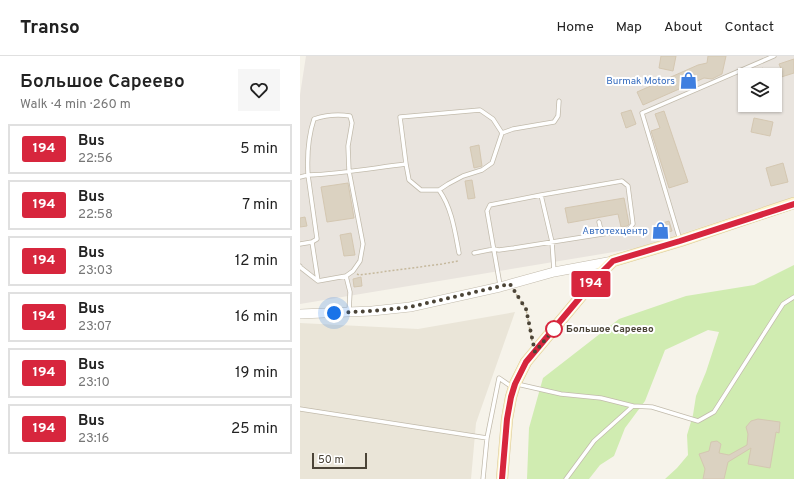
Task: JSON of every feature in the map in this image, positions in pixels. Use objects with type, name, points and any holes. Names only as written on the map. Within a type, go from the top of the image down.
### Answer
[{"type":"main road","points":[[502,479],[507,419],[511,397],[514,386],[526,362],[598,276],[613,261],[794,204]]},
{"type":"street","points":[[300,314],[372,311],[410,307],[500,287],[554,272],[613,261]]},
{"type":"lane","points":[[680,241],[642,113],[774,56]]},
{"type":"lane","points":[[502,134],[493,119],[480,110],[400,117],[409,180],[421,190],[439,190],[464,176],[482,170],[492,164],[502,134],[513,129],[554,122],[558,116],[559,101]]},
{"type":"lane","points":[[300,244],[312,242],[317,239],[308,175],[310,130],[314,119],[339,114],[350,116],[352,123],[348,146],[349,171],[363,244],[360,261],[353,271],[346,276],[318,281],[300,266]]},
{"type":"lane","points":[[300,177],[406,164]]},
{"type":"lane","points":[[474,253],[494,249],[499,250],[628,230],[633,224],[628,186],[622,181],[490,205],[487,211],[494,249],[500,287]]},
{"type":"lane","points":[[439,190],[445,199],[455,229],[459,253]]},
{"type":"lane","points":[[541,195],[552,242],[554,272]]},
{"type":"lane","points":[[599,222],[602,234]]},
{"type":"lane","points":[[312,242],[318,281]]},
{"type":"lane","points":[[346,276],[350,292],[348,312]]},
{"type":"lane","points":[[483,479],[488,438],[499,378],[514,386],[561,394],[601,398],[633,406],[652,407],[698,421],[714,412],[783,304],[794,297]]},
{"type":"lane","points":[[566,479],[594,441],[633,406]]},
{"type":"lane","points":[[300,409],[488,438]]},
{"type":"path","points":[[353,271],[359,275],[458,261]]},
{"type":"path","points":[[510,284],[526,309],[535,352]]},
{"type":"shaded area","points":[[306,56],[794,56],[794,197],[638,248],[300,304],[300,95]]},
{"type":"shaded area","points":[[515,312],[476,423],[471,479],[300,479],[300,323],[418,329]]},
{"type":"green space","points":[[794,265],[794,479],[665,479],[688,455],[687,435],[693,415],[696,396],[706,372],[719,332],[708,330],[665,350],[645,401],[625,428],[614,456],[600,465],[589,479],[527,479],[529,428],[543,378],[619,319],[686,296],[754,285]]},
{"type":"building","points":[[661,56],[676,56],[673,71],[659,68]]},
{"type":"building","points":[[708,56],[726,56],[722,74],[712,79],[704,78],[643,105],[637,92],[698,65],[707,63]]},
{"type":"building","points":[[794,59],[794,73],[782,77],[782,68],[779,64]]},
{"type":"building","points":[[631,110],[636,124],[626,128],[621,113]]},
{"type":"building","points":[[664,111],[688,182],[669,188],[651,131],[660,128],[655,114]]},
{"type":"building","points":[[754,118],[773,122],[770,136],[751,132]]},
{"type":"building","points":[[479,145],[482,166],[474,168],[470,147]]},
{"type":"building","points":[[783,163],[788,182],[771,186],[766,168]]},
{"type":"building","points":[[472,180],[475,198],[468,199],[465,181]]},
{"type":"building","points":[[348,183],[354,218],[327,222],[321,187]]},
{"type":"building","points":[[624,198],[629,224],[627,226],[621,227],[618,214],[568,223],[565,208]]},
{"type":"building","points":[[305,217],[307,226],[300,227],[300,218]]},
{"type":"building","points":[[669,221],[672,231],[659,235],[656,225]]},
{"type":"building","points":[[351,233],[355,255],[344,256],[340,235]]},
{"type":"building","points":[[361,277],[362,286],[354,287],[353,279]]},
{"type":"building","points":[[758,419],[780,422],[779,433],[776,432],[770,468],[748,464],[751,448],[728,462],[724,479],[703,479],[705,469],[699,454],[709,451],[711,442],[717,441],[721,444],[719,453],[729,455],[747,445],[748,434],[746,427],[751,421]]},
{"type":"bus line","name":"194","points":[[502,479],[507,419],[511,397],[515,384],[526,362],[598,276],[613,261],[794,204]]},
{"type":"place","name":"Burmak Motors","points":[[688,81]]},
{"type":"place","name":"Автотехцентр","points":[[661,231]]},
{"type":"place","name":"Большое Сареево","points":[[554,329]]},
{"type":"route","points":[[334,313],[410,307],[510,284],[526,309],[535,352],[554,329]]}]
